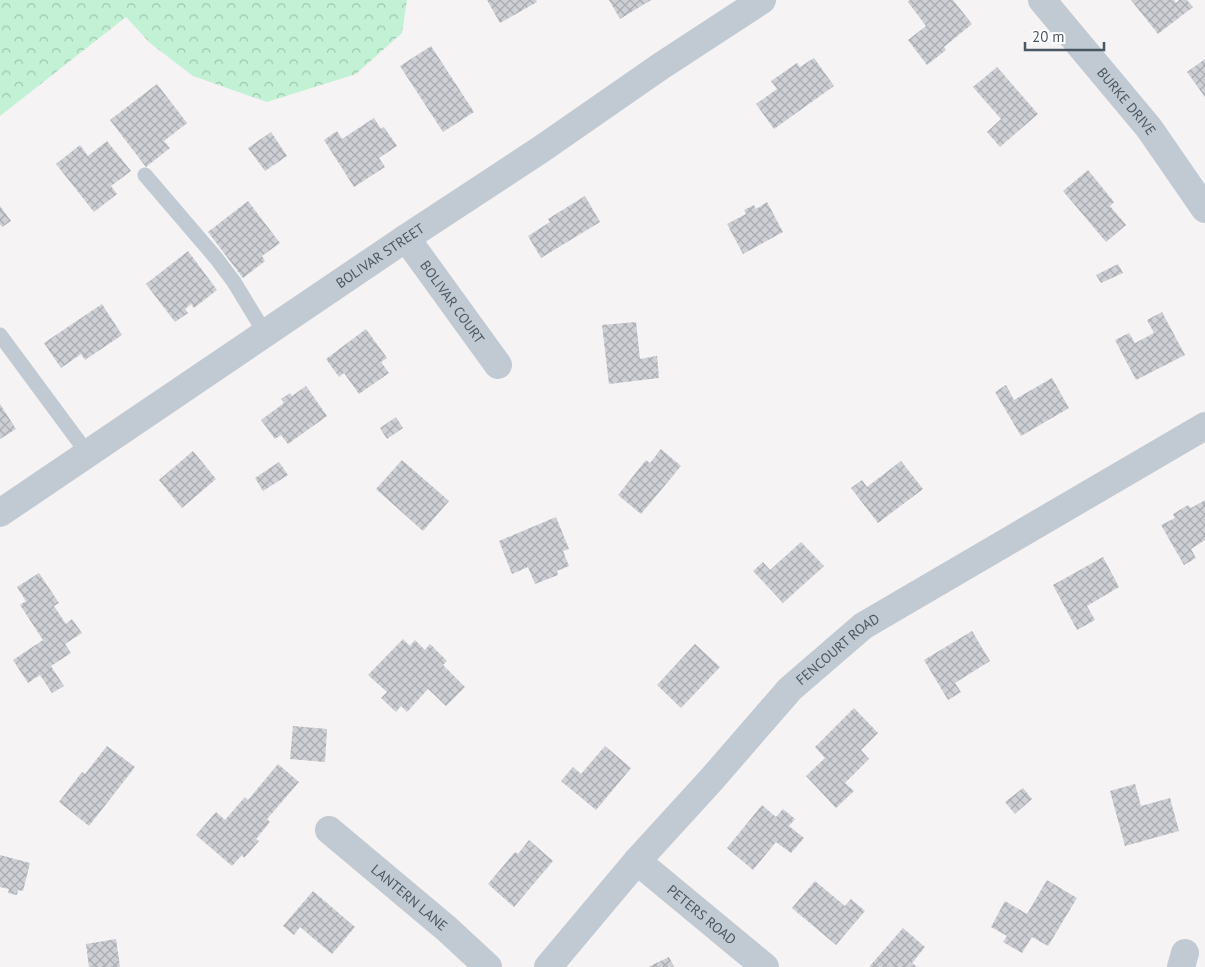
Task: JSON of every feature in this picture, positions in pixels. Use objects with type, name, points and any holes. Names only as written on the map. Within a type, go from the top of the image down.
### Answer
[{"type":"street","name":"BOLIVAR STREET","points":[[0,513],[406,238],[540,150],[661,66],[762,0]]},
{"type":"street","name":"BURKE DRIVE","points":[[1042,0],[1149,128],[1205,209]]},
{"type":"street","name":"BOLIVAR COURT","points":[[406,238],[498,365]]},
{"type":"street","name":"FENCOURT ROAD","points":[[548,967],[637,861],[790,689],[862,626],[1205,426]]},
{"type":"street","name":"LANTERN LANE","points":[[329,830],[447,929],[488,967]]},
{"type":"street","name":"PETERS ROAD","points":[[637,861],[765,967]]},
{"type":"lane","points":[[145,175],[216,258],[234,282],[266,333]]},
{"type":"lane","points":[[0,335],[88,454]]},
{"type":"green space","points":[[0,0],[407,0],[402,33],[356,74],[267,102],[193,76],[150,43],[126,17],[0,116]]},
{"type":"building","points":[[487,0],[536,0],[537,2],[500,23]]},
{"type":"building","points":[[609,0],[651,0],[620,19]]},
{"type":"building","points":[[910,0],[953,0],[972,24],[944,47],[946,50],[927,65],[908,40],[926,26],[908,2]]},
{"type":"building","points":[[1131,0],[1174,0],[1176,3],[1179,0],[1187,0],[1193,7],[1158,34]]},
{"type":"building","points":[[431,46],[474,112],[443,132],[400,66]]},
{"type":"building","points":[[814,58],[834,86],[774,129],[756,104],[777,89],[771,81],[797,63],[800,67]]},
{"type":"building","points":[[1205,59],[1205,97],[1187,72]]},
{"type":"building","points":[[997,67],[1038,114],[1000,147],[987,132],[1001,119],[973,87]]},
{"type":"building","points":[[157,84],[187,123],[164,141],[170,148],[146,167],[110,120]]},
{"type":"building","points":[[374,118],[381,129],[384,127],[397,146],[379,158],[385,167],[354,187],[324,140],[337,131],[342,139]]},
{"type":"building","points":[[271,132],[287,156],[265,171],[248,148]]},
{"type":"building","points":[[107,141],[131,171],[111,186],[117,194],[94,212],[56,164],[80,145],[88,156]]},
{"type":"building","points":[[1088,170],[1114,202],[1110,206],[1126,225],[1106,242],[1063,191]]},
{"type":"building","points":[[585,196],[600,222],[541,258],[528,236],[550,222],[548,219]]},
{"type":"building","points":[[248,201],[280,243],[262,256],[265,261],[243,278],[208,232]]},
{"type":"building","points":[[767,202],[783,232],[743,254],[727,224],[746,214],[744,210],[754,205],[756,209]]},
{"type":"building","points":[[0,206],[11,221],[2,227],[0,224]]},
{"type":"building","points":[[188,251],[217,290],[194,308],[191,304],[185,309],[188,313],[175,322],[146,284]]},
{"type":"building","points":[[1118,264],[1123,273],[1101,283],[1096,275]]},
{"type":"building","points":[[102,304],[122,335],[85,360],[81,354],[61,368],[44,343]]},
{"type":"building","points":[[1162,312],[1185,355],[1136,380],[1115,340],[1129,333],[1135,343],[1154,333],[1147,320]]},
{"type":"building","points":[[636,322],[640,359],[657,356],[659,378],[609,384],[602,325]]},
{"type":"building","points":[[366,329],[387,358],[381,362],[389,373],[359,394],[344,373],[339,377],[326,359]]},
{"type":"building","points":[[1052,378],[1069,408],[1021,436],[995,392],[1006,385],[1014,400]]},
{"type":"building","points":[[306,386],[327,416],[288,444],[281,435],[275,439],[261,420],[284,403],[281,399],[290,393],[292,396]]},
{"type":"building","points":[[0,404],[16,429],[0,439]]},
{"type":"building","points":[[396,417],[403,428],[387,439],[380,428]]},
{"type":"building","points":[[661,449],[681,466],[641,514],[618,495],[646,460],[650,463]]},
{"type":"building","points":[[193,451],[216,479],[182,508],[159,480]]},
{"type":"building","points":[[402,460],[449,501],[423,531],[376,489]]},
{"type":"building","points":[[901,461],[923,489],[878,523],[851,488],[862,480],[867,487]]},
{"type":"building","points":[[279,462],[288,475],[263,491],[255,478]]},
{"type":"building","points":[[1205,500],[1205,540],[1191,549],[1196,558],[1184,565],[1161,525],[1175,518],[1173,514],[1188,505],[1191,508]]},
{"type":"building","points":[[556,517],[569,549],[563,551],[569,566],[557,571],[558,575],[535,584],[528,567],[512,574],[499,541]]},
{"type":"building","points":[[801,542],[824,566],[783,603],[753,571],[763,562],[770,570]]},
{"type":"building","points":[[1103,557],[1119,587],[1087,606],[1095,620],[1077,630],[1053,585]]},
{"type":"building","points":[[39,573],[59,603],[54,606],[66,624],[72,619],[82,633],[65,644],[71,653],[51,666],[64,686],[52,693],[40,675],[28,683],[13,660],[43,640],[20,605],[26,601],[17,587]]},
{"type":"building","points":[[972,631],[990,661],[955,683],[961,692],[948,700],[924,660]]},
{"type":"building","points":[[403,639],[410,646],[415,640],[425,650],[430,644],[447,661],[443,665],[465,687],[446,706],[428,689],[407,712],[401,706],[396,712],[381,698],[387,692],[368,675]]},
{"type":"building","points":[[695,644],[720,667],[681,708],[657,685]]},
{"type":"building","points":[[854,708],[878,733],[861,750],[869,759],[845,783],[854,791],[836,808],[806,776],[825,758],[815,747]]},
{"type":"building","points":[[293,726],[327,729],[325,762],[290,759]]},
{"type":"building","points":[[107,746],[135,767],[89,826],[59,802],[82,772],[85,774]]},
{"type":"building","points":[[605,746],[631,768],[596,810],[561,781],[573,767],[581,774]]},
{"type":"building","points":[[278,764],[299,782],[267,819],[270,822],[256,839],[259,841],[244,858],[242,855],[232,866],[196,835],[216,812],[225,820],[245,797],[248,800]]},
{"type":"building","points":[[1135,784],[1141,806],[1170,798],[1179,831],[1125,846],[1110,791]]},
{"type":"building","points":[[1023,788],[1032,799],[1015,814],[1005,802]]},
{"type":"building","points":[[762,805],[776,817],[783,809],[795,819],[789,826],[804,838],[791,853],[776,842],[753,870],[727,848]]},
{"type":"building","points":[[529,840],[553,861],[514,907],[488,884],[515,852],[518,854]]},
{"type":"building","points":[[0,855],[30,863],[23,891],[18,890],[17,895],[8,893],[9,889],[0,887]]},
{"type":"building","points":[[1047,880],[1077,898],[1048,946],[1032,937],[1022,953],[1003,942],[1007,936],[991,927],[1005,901],[1027,914]]},
{"type":"building","points":[[815,881],[845,906],[851,899],[865,911],[836,945],[792,908]]},
{"type":"building","points":[[313,891],[355,927],[332,954],[300,927],[294,935],[283,926]]},
{"type":"building","points":[[903,928],[925,947],[912,963],[917,967],[869,967]]},
{"type":"building","points":[[116,939],[120,967],[89,967],[86,944]]},
{"type":"building","points":[[669,957],[674,967],[648,967]]}]
